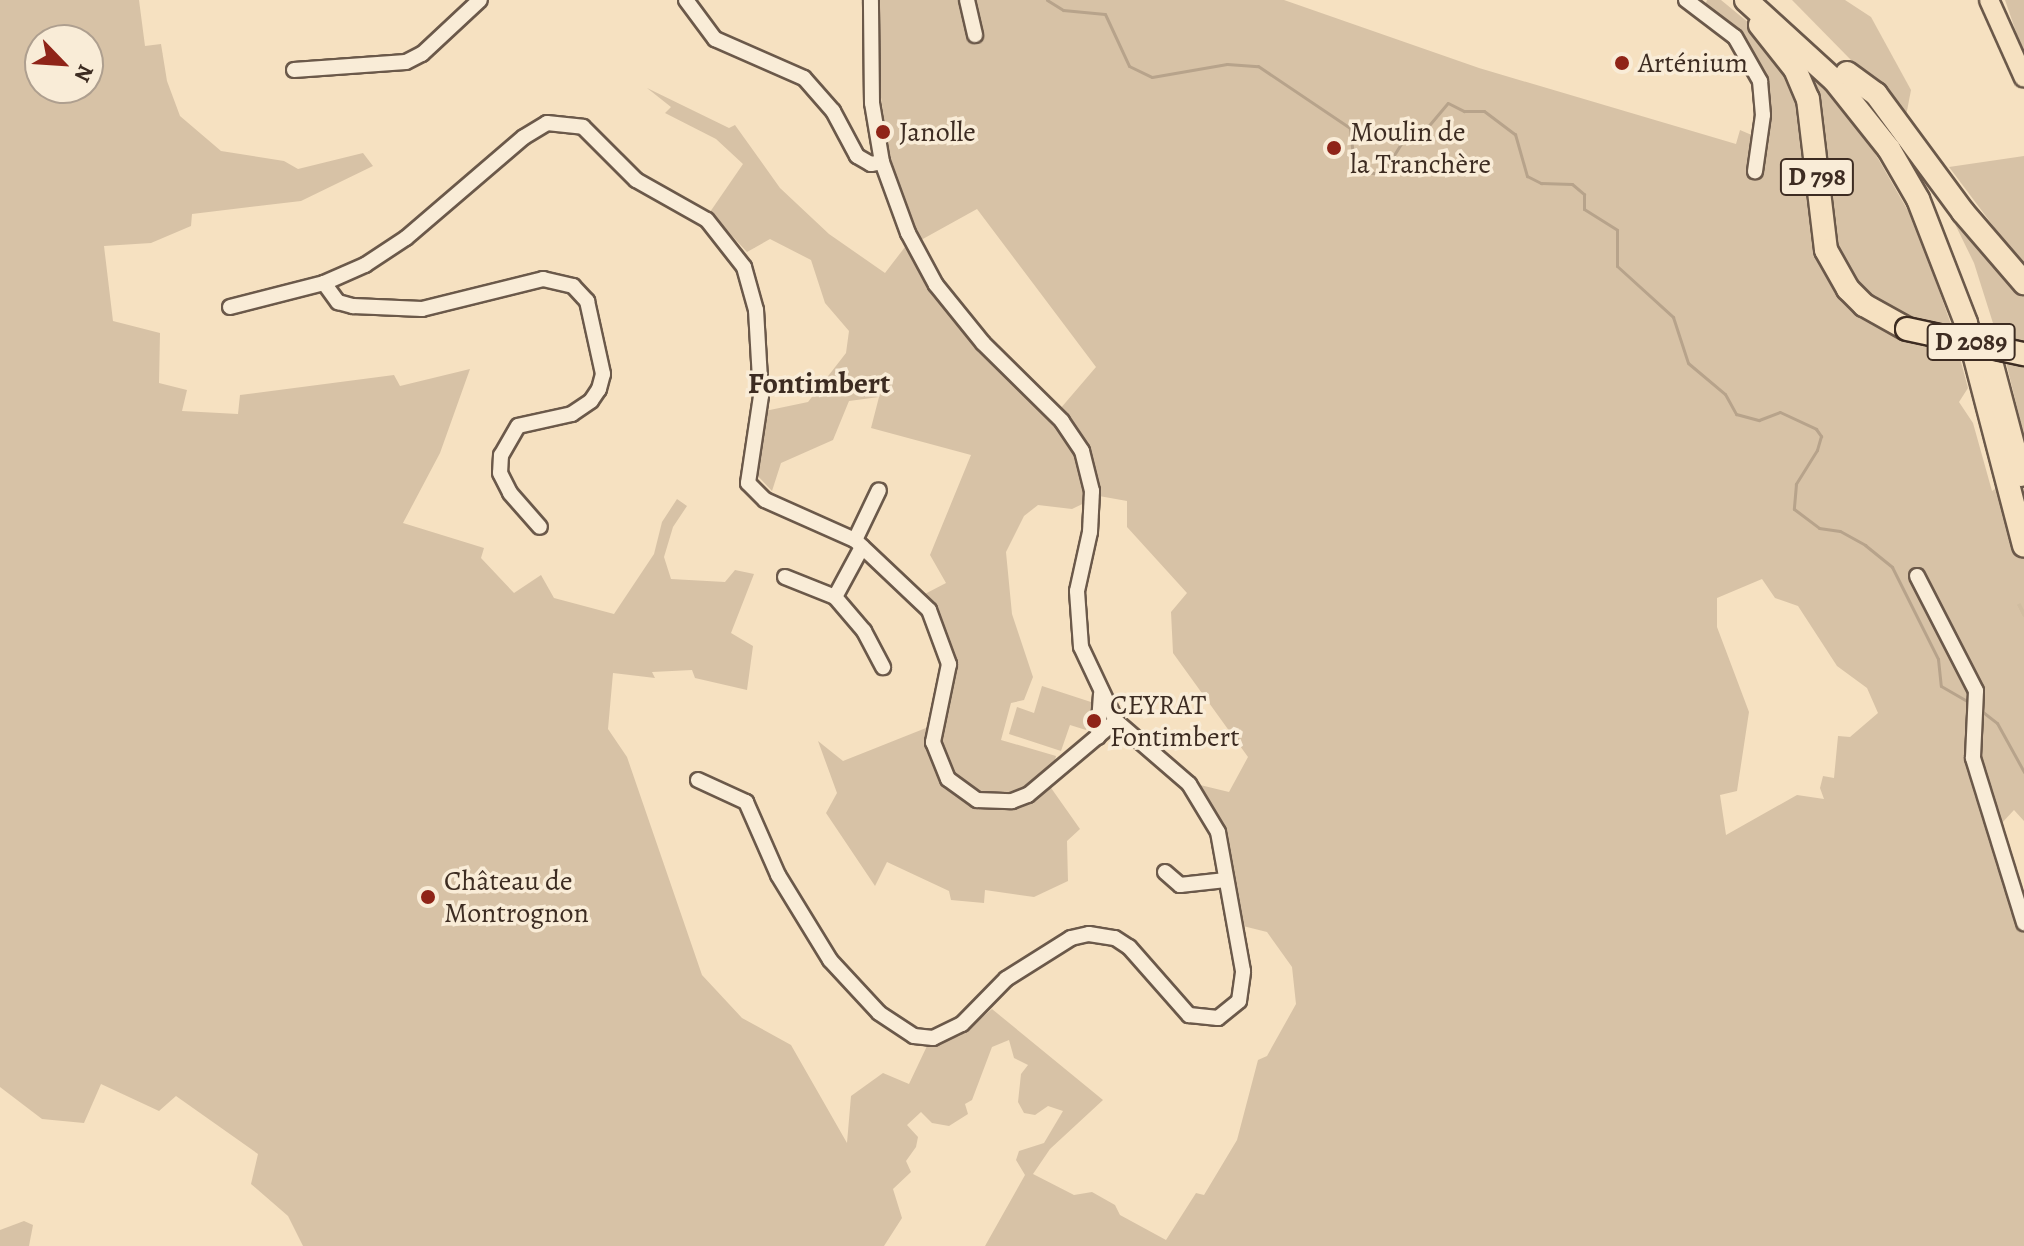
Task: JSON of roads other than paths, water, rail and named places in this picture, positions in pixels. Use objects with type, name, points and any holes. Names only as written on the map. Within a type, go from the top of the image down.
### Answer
[{"type":"highway","name":"D 798","points":[[1730,0],[1775,39],[1808,99],[1815,130],[1819,219],[1837,272],[1864,305],[1907,329],[2024,354]]},
{"type":"highway","name":"D 2089","points":[[1746,0],[1834,80],[1889,149],[1918,199],[1966,323],[2024,546]]},
{"type":"highway","name":"D 2089","points":[[1768,0],[1847,73],[1889,124],[1950,235],[1980,319],[2024,488]]},
{"type":"highway","points":[[1847,73],[1876,94],[1963,212],[2024,283]]},
{"type":"main road","points":[[1989,0],[2024,78]]},
{"type":"street","points":[[294,70],[406,62],[422,54],[480,0]]},
{"type":"street","points":[[686,0],[715,39],[804,78],[833,111],[857,156],[871,164],[882,162]]},
{"type":"street","points":[[698,780],[746,802],[778,875],[830,960],[879,1013],[914,1036],[933,1038],[962,1024],[1006,979],[1071,938],[1089,934],[1115,938],[1129,947],[1189,1015],[1218,1018],[1239,1001],[1244,987],[1218,832],[1206,806],[1189,784],[1116,721],[1081,647],[1077,591],[1092,511],[1082,451],[1062,421],[983,343],[936,285],[908,233],[882,162],[872,103],[871,0]]},
{"type":"street","points":[[967,0],[975,35]]},
{"type":"street","points":[[1686,0],[1735,37],[1760,81],[1763,115],[1755,171]]},
{"type":"street","points":[[230,307],[324,283],[382,256],[524,137],[547,123],[583,127],[636,180],[707,220],[744,267],[756,310],[761,396],[748,483],[765,500],[858,543],[929,610],[940,629],[949,682],[933,742],[940,769],[961,791],[995,803],[1028,795],[1116,721]]},
{"type":"street","points":[[324,283],[338,302],[353,306],[422,309],[543,279],[573,286],[587,301],[603,374],[599,389],[572,414],[518,426],[501,455],[500,473],[510,493],[540,527]]},
{"type":"street","points":[[835,597],[879,490]]},
{"type":"street","points":[[1917,576],[1976,691],[1973,758],[2024,923]]},
{"type":"street","points":[[785,577],[835,597],[864,631],[883,667]]},
{"type":"street","points":[[1098,737],[1101,693]]},
{"type":"street","points":[[1165,872],[1180,885],[1226,880]]},
{"type":"waterway","points":[[1047,0],[1063,10],[1105,14],[1129,66],[1152,77],[1227,64],[1258,66],[1350,128],[1353,158],[1366,172],[1382,174],[1404,139],[1425,130],[1448,103],[1464,111],[1484,111],[1515,134],[1527,176],[1541,183],[1572,184],[1584,194],[1584,209],[1617,230],[1617,266],[1673,317],[1688,363],[1725,394],[1736,414],[1759,420],[1780,412],[1816,429],[1821,436],[1817,450],[1796,484],[1794,509],[1819,528],[1840,531],[1865,545],[1892,567],[1938,659],[1941,686],[1970,703]]},
{"type":"waterway","points":[[1979,709],[1997,723],[2024,772]]},
{"type":"tunnel","points":[[2020,611],[2024,609]]},
{"type":"place","name":"Arténium","points":[[1622,63]]},
{"type":"place","name":"Janolle","points":[[883,132]]},
{"type":"place","name":"Moulin de la Tranchère","points":[[1334,148]]},
{"type":"place","name":"CEYRAT Fontimbert","points":[[1094,721]]},
{"type":"place","name":"Château de Montrognon","points":[[428,897]]},
{"type":"district","name":"Fontimbert","points":[[819,383]]}]
